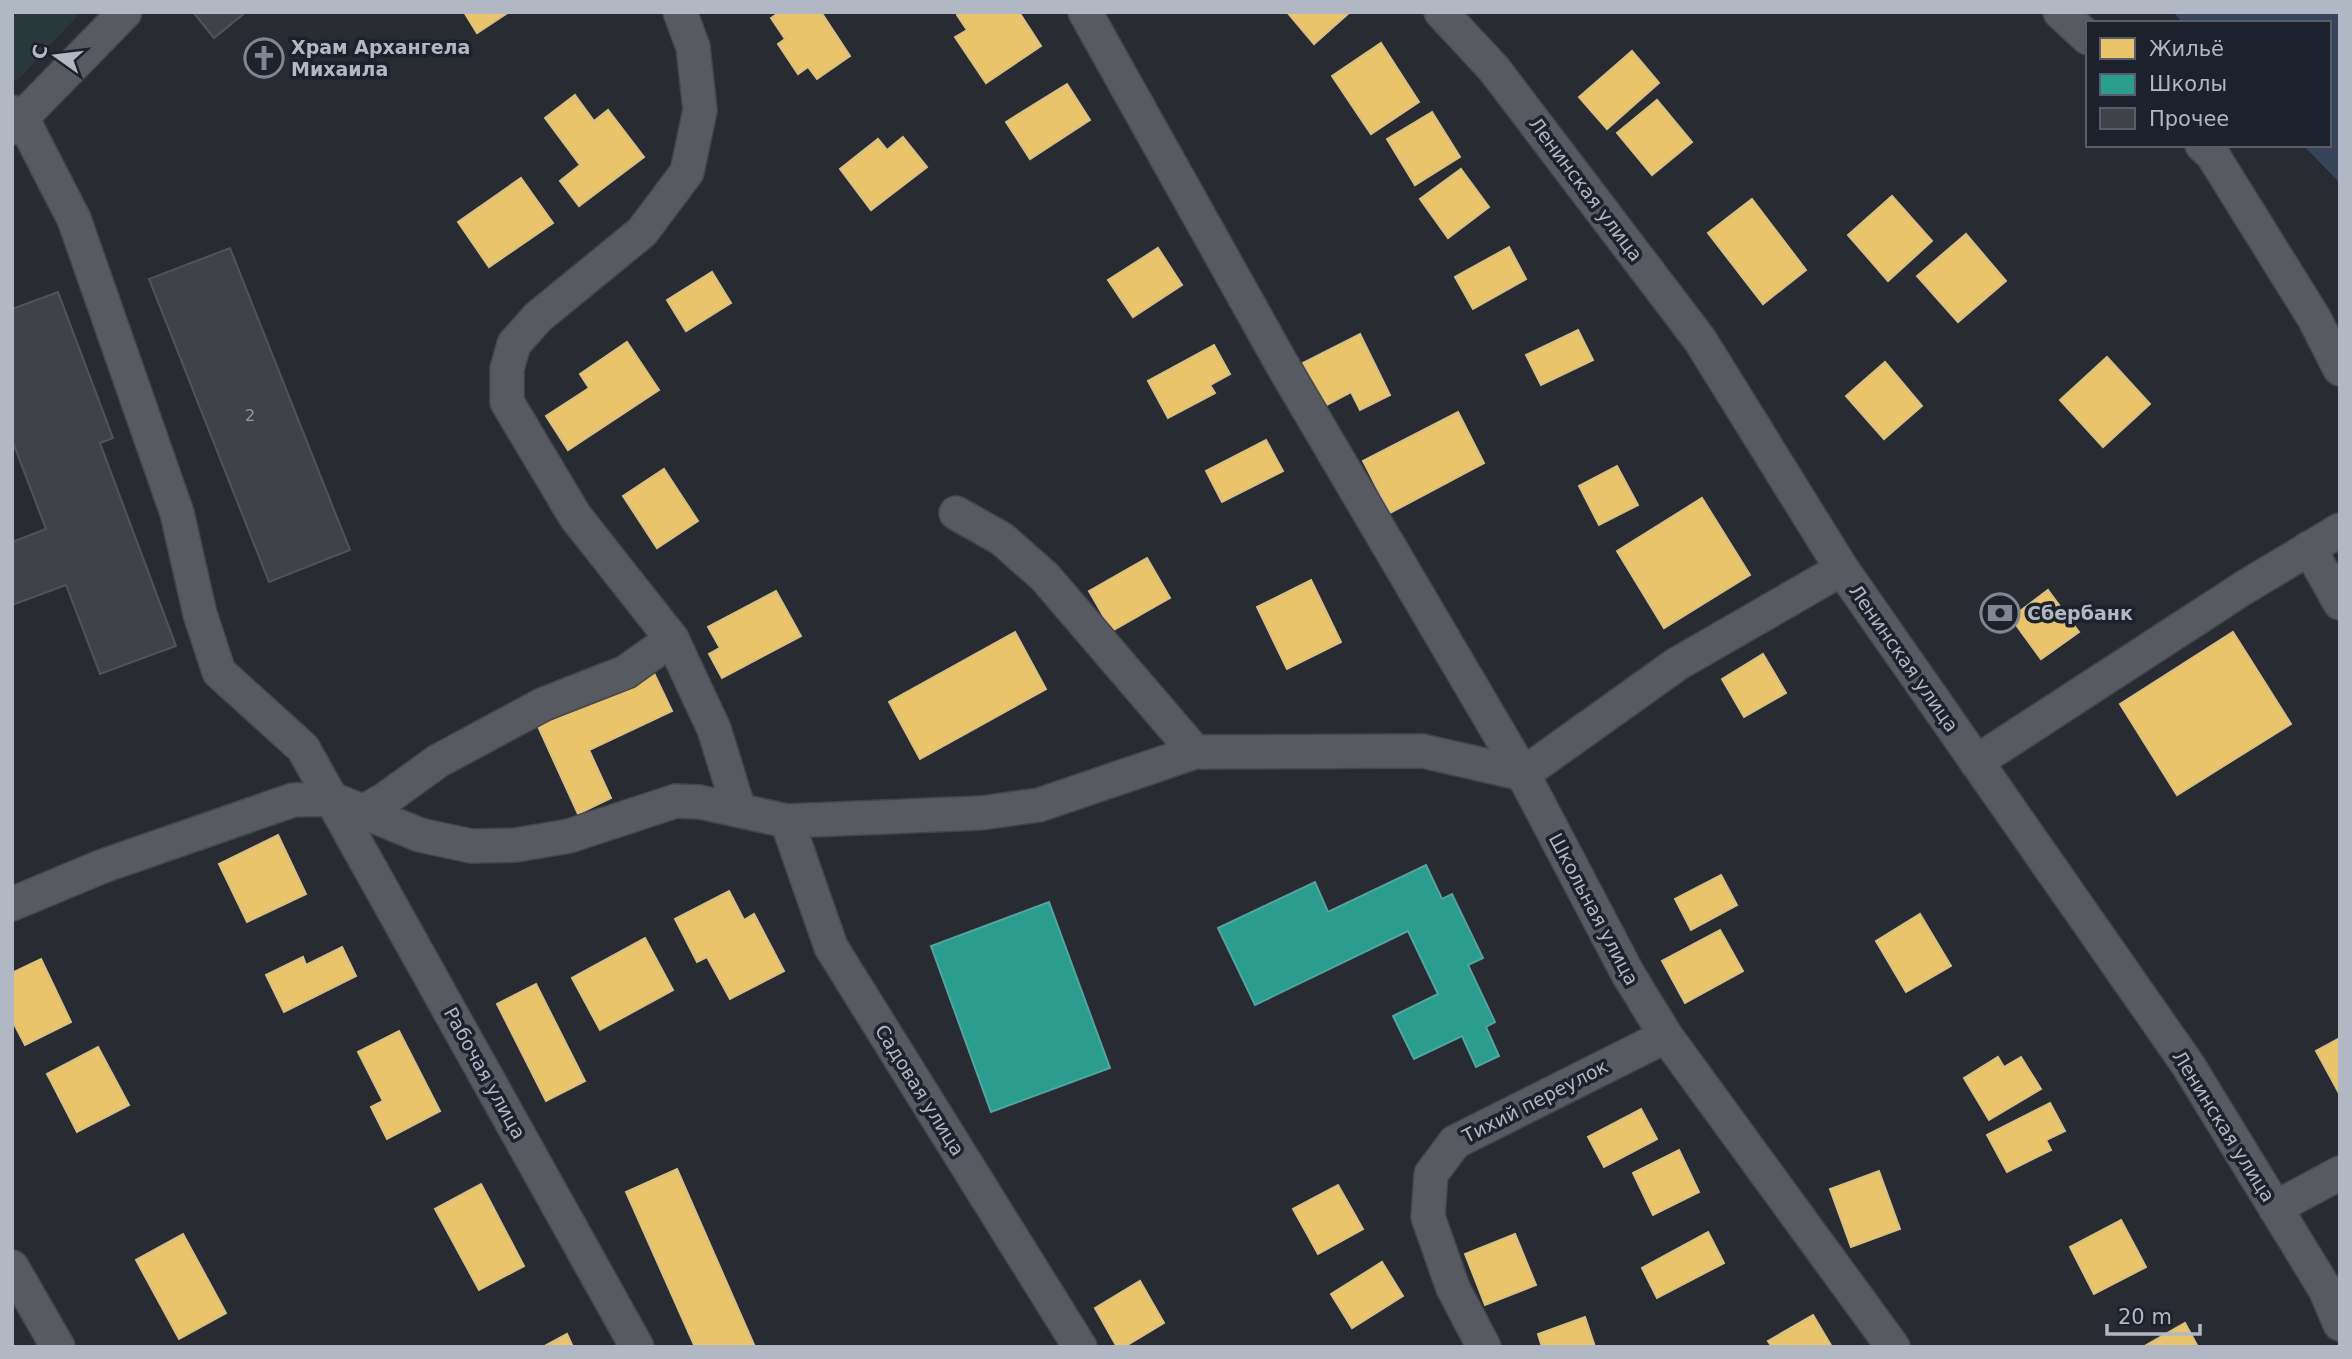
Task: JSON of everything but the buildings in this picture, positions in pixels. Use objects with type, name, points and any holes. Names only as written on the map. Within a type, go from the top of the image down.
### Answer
[{"type":"street","points":[[15,119],[125,12]]},
{"type":"street","points":[[680,12],[693,47],[700,110],[687,172],[642,232],[538,317],[514,344],[507,369],[507,402],[532,449],[575,516],[672,639],[714,729],[738,810]]},
{"type":"street","name":"Школьная улица","points":[[1085,12],[1283,366],[1523,774],[1628,974],[1666,1036],[1893,1347]]},
{"type":"street","name":"Ленинская улица","points":[[1441,12],[1494,69],[1700,340],[1842,569],[2188,1065],[2275,1208],[2332,1286],[2340,1324]]},
{"type":"street","points":[[2060,12],[2086,36]]},
{"type":"street","name":"Рабочая улица","points":[[15,119],[74,219],[177,513],[200,614],[219,672],[303,748],[347,806],[637,1347]]},
{"type":"street","points":[[2204,147],[2212,154],[2314,318],[2340,369]]},
{"type":"street","points":[[956,513],[1002,539],[1045,578],[1195,752]]},
{"type":"street","points":[[1976,762],[2245,587],[2340,530]]},
{"type":"street","points":[[2309,548],[2340,603]]},
{"type":"street","points":[[12,904],[103,866],[293,800],[347,806],[420,835],[471,846],[516,845],[569,836],[676,801],[738,810],[787,821],[981,813],[1039,805],[1195,752],[1423,751],[1523,774],[1677,664],[1842,569]]},
{"type":"street","points":[[347,806],[384,800],[438,761],[544,705],[626,672],[672,639]]},
{"type":"street","name":"Садовая улица","points":[[787,821],[831,947],[1080,1347]]},
{"type":"street","name":"Тихий переулок","points":[[1484,1347],[1453,1288],[1428,1217],[1431,1174],[1455,1142],[1666,1036]]},
{"type":"street","points":[[2275,1208],[2340,1173]]},
{"type":"street","points":[[12,1267],[58,1347]]},
{"type":"shaded area","points":[[12,12],[81,12],[17,81],[12,78]]},
{"type":"water","points":[[2173,12],[2340,12],[2340,183],[2305,147],[2331,147],[2331,21],[2181,21]]},
{"type":"place","name":"Храм Архангела Михаила","points":[[264,58]]},
{"type":"place","name":"Сбербанк","points":[[2000,613]]}]
